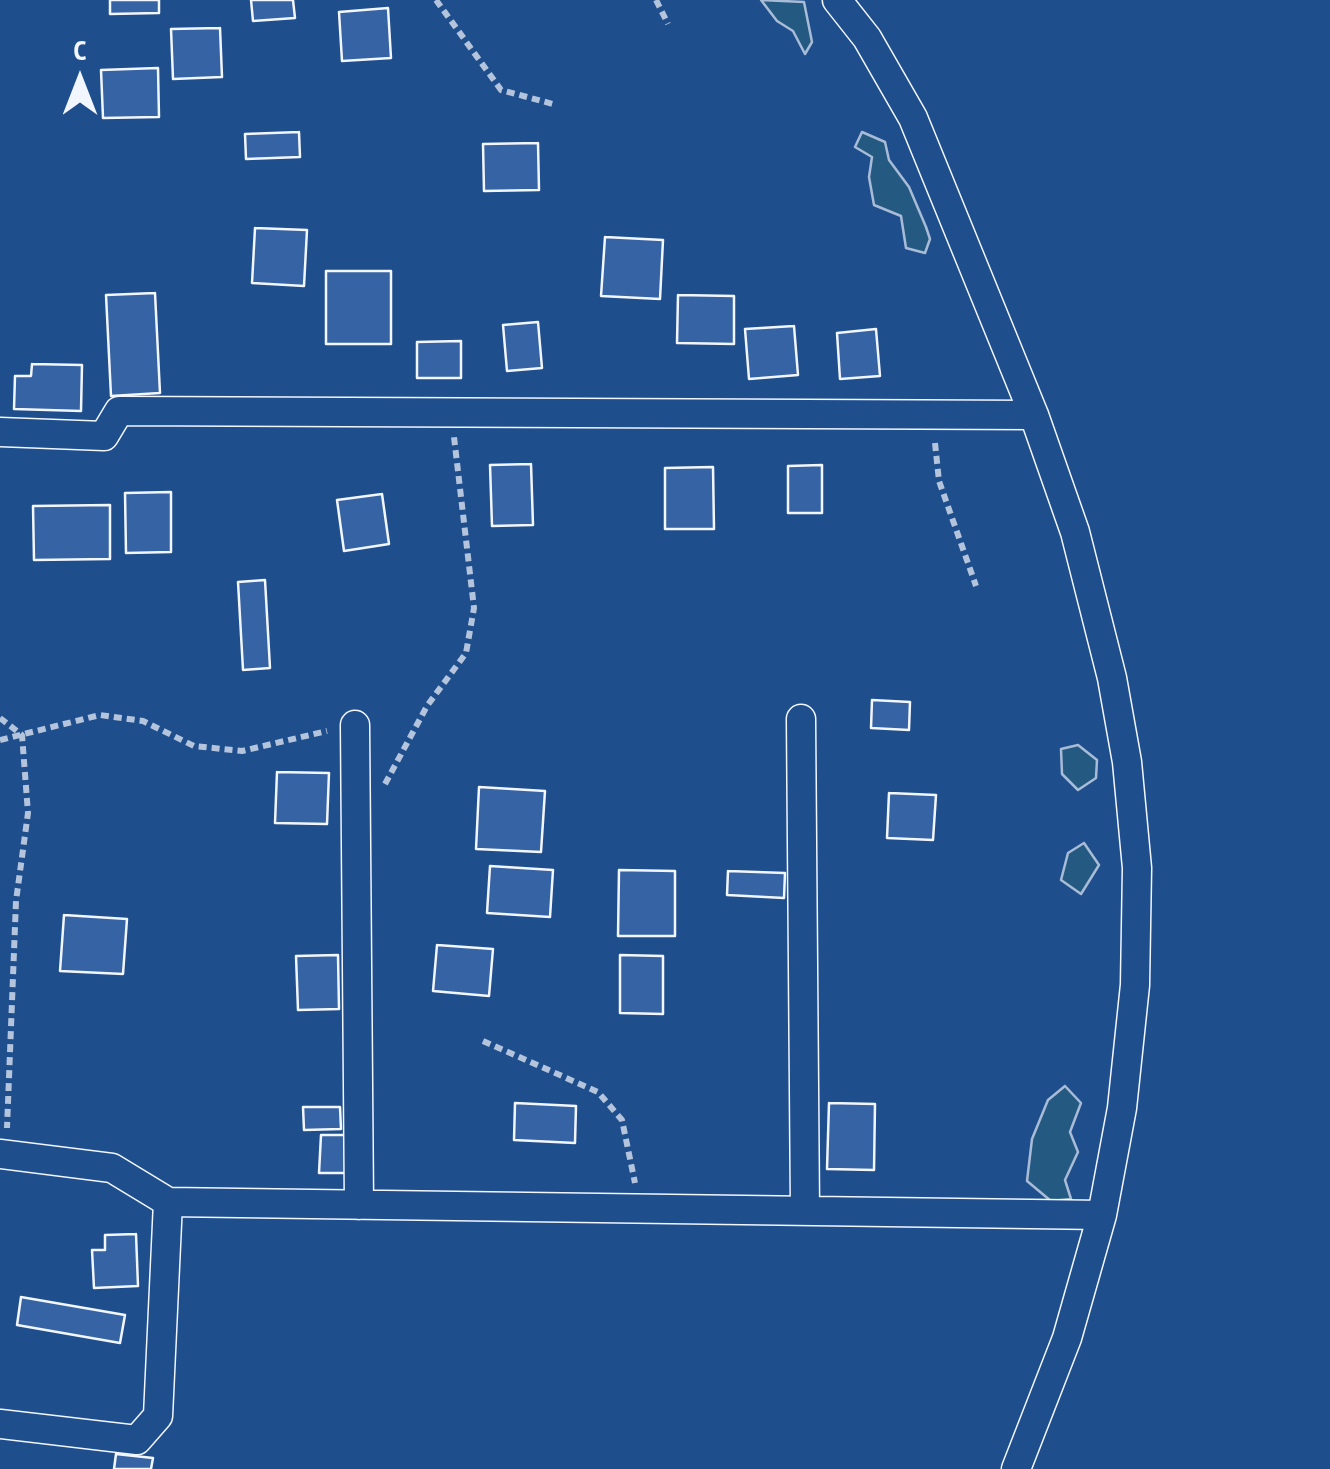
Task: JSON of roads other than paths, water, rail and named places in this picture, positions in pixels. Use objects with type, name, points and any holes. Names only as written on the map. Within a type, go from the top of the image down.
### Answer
[{"type":"street","points":[[836,0],[868,38],[913,118],[1034,416],[1075,532],[1112,678],[1126,762],[1135,851],[1135,985],[1122,1108],[1102,1215],[1067,1338],[1016,1469]]},
{"type":"street","points":[[0,432],[104,436],[118,411],[1034,416]]},
{"type":"street","points":[[802,719],[805,1211]]},
{"type":"street","points":[[355,725],[359,1205]]},
{"type":"street","points":[[3,1154],[112,1168],[168,1202],[1102,1215]]},
{"type":"street","points":[[0,1424],[137,1440],[158,1416],[168,1202]]}]
